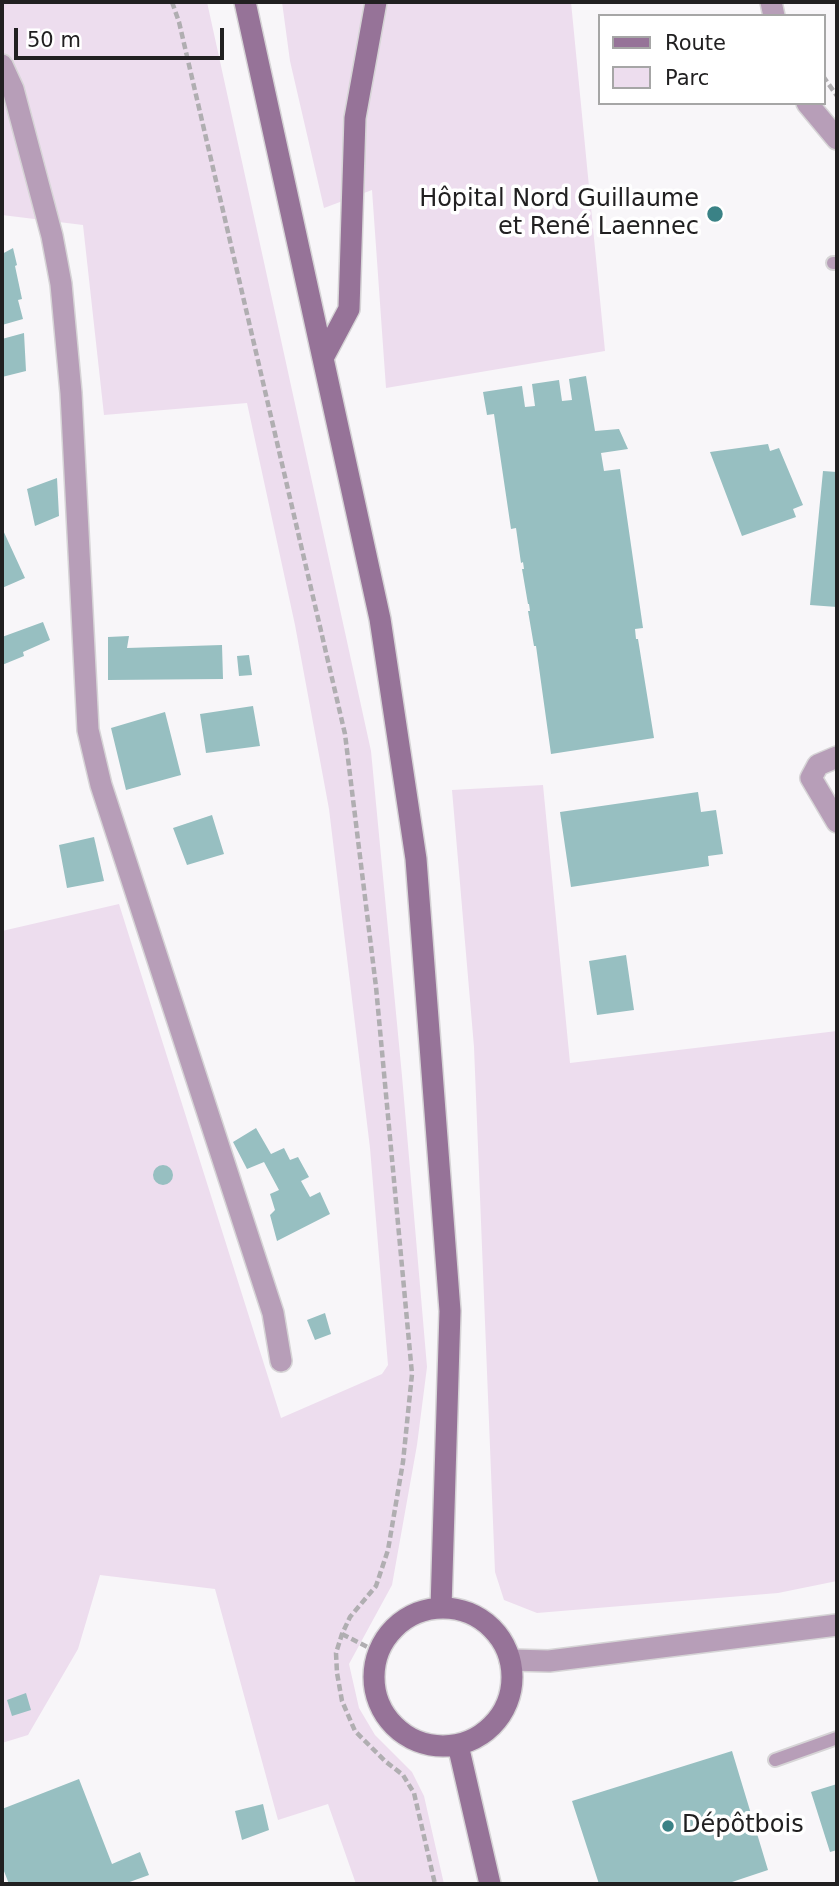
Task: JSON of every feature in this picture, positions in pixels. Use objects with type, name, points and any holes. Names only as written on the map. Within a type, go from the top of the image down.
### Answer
[{"type":"main road","points":[[245,2],[380,619],[416,859],[450,1311],[441,1608]]},
{"type":"main road","points":[[323,358],[349,309],[355,118],[376,2]]},
{"type":"main road","points":[[441,1608],[464,1611],[485,1622],[501,1639],[510,1660],[512,1682],[507,1703],[495,1723],[478,1737],[457,1745],[434,1746],[412,1740],[393,1726],[380,1708],[374,1686],[375,1662],[383,1641],[398,1623],[418,1612],[441,1608]]},
{"type":"main road","points":[[457,1745],[490,1884]]},
{"type":"street","points":[[2,65],[13,89],[10,100],[52,236],[61,284],[71,393],[88,730],[100,786],[273,1313],[281,1361]]},
{"type":"street","points":[[809,105],[837,139]]},
{"type":"street","points":[[837,757],[818,765],[811,778],[837,822]]},
{"type":"street","points":[[510,1660],[549,1661],[837,1625]]},
{"type":"lane","points":[[775,1760],[837,1738]]},
{"type":"path","points":[[172,2],[179,22],[345,734],[376,987],[412,1374],[403,1462],[388,1549],[376,1586],[350,1618],[342,1634],[336,1653],[337,1673],[342,1701],[355,1731],[403,1775],[414,1793],[435,1884]]},
{"type":"path","points":[[825,79],[837,96]]},
{"type":"path","points":[[342,1634],[379,1653]]},
{"type":"green space","points":[[2,2],[207,2],[371,751],[427,1367],[417,1445],[392,1585],[349,1664],[359,1708],[375,1735],[412,1772],[424,1796],[444,1884],[356,1884],[328,1804],[278,1820],[215,1589],[100,1575],[78,1649],[28,1735],[2,1743],[2,931],[119,904],[281,1418],[382,1374],[388,1365],[370,1148],[329,809],[295,625],[247,403],[104,415],[83,225],[2,215]]},
{"type":"green space","points":[[282,2],[571,2],[605,351],[386,388],[372,190],[324,208],[290,61]]},
{"type":"green space","points":[[543,785],[570,1063],[837,1031],[837,1581],[778,1593],[537,1613],[504,1600],[495,1572],[474,1047],[452,790]]},
{"type":"building","points":[[13,248],[22,299],[18,300],[23,319],[2,325],[2,254]]},
{"type":"building","points":[[24,333],[26,371],[2,377],[2,339]]},
{"type":"building","points":[[586,376],[595,431],[619,429],[628,449],[601,453],[604,471],[620,469],[643,628],[635,629],[636,639],[654,738],[551,754],[536,646],[528,611],[523,562],[521,563],[516,528],[511,529],[494,414],[487,415],[483,392],[522,386],[525,407],[535,406],[532,384],[559,380],[562,401],[572,400],[569,379]]},
{"type":"building","points":[[768,444],[770,451],[779,448],[803,505],[793,509],[796,517],[742,536],[710,452]]},
{"type":"building","points":[[823,471],[837,472],[837,607],[810,605]]},
{"type":"building","points":[[57,478],[59,516],[35,526],[27,489]]},
{"type":"building","points":[[2,528],[25,578],[2,588]]},
{"type":"building","points":[[43,622],[50,640],[23,652],[24,656],[2,665],[2,637]]},
{"type":"building","points":[[129,636],[127,648],[222,645],[223,679],[108,680],[108,637]]},
{"type":"building","points":[[249,655],[252,675],[239,676],[237,656]]},
{"type":"building","points":[[253,706],[260,746],[206,753],[200,714]]},
{"type":"building","points":[[165,712],[181,775],[126,790],[111,728]]},
{"type":"building","points":[[698,792],[701,812],[716,810],[723,854],[708,856],[709,866],[571,887],[560,812]]},
{"type":"building","points":[[212,815],[224,854],[187,865],[173,828]]},
{"type":"building","points":[[94,837],[104,881],[67,888],[59,845]]},
{"type":"building","points":[[626,955],[634,1010],[597,1015],[589,961]]},
{"type":"building","points":[[256,1128],[271,1154],[284,1148],[290,1160],[298,1157],[309,1177],[301,1181],[310,1197],[320,1192],[330,1214],[277,1241],[270,1215],[275,1210],[270,1194],[279,1190],[264,1162],[247,1169],[233,1142]]},
{"type":"building","points":[[163,1165],[170,1168],[173,1175],[170,1182],[163,1185],[156,1182],[153,1175],[156,1168]]},
{"type":"building","points":[[325,1313],[331,1334],[315,1340],[307,1320]]},
{"type":"building","points":[[26,1693],[31,1710],[12,1716],[7,1700]]},
{"type":"building","name":"Dépôtbois","points":[[732,1751],[768,1870],[726,1884],[599,1884],[572,1801]]},
{"type":"building","points":[[79,1779],[112,1864],[140,1852],[149,1875],[124,1884],[9,1884],[2,1866],[2,1809]]},
{"type":"building","points":[[837,1784],[837,1850],[830,1852],[811,1792]]},
{"type":"building","points":[[263,1804],[269,1830],[242,1840],[235,1811]]},
{"type":"place","name":"Hôpital Nord Guillaume et René Laennec","points":[[715,214]]},
{"type":"place","name":"Dépôtbois","points":[[668,1826]]}]
